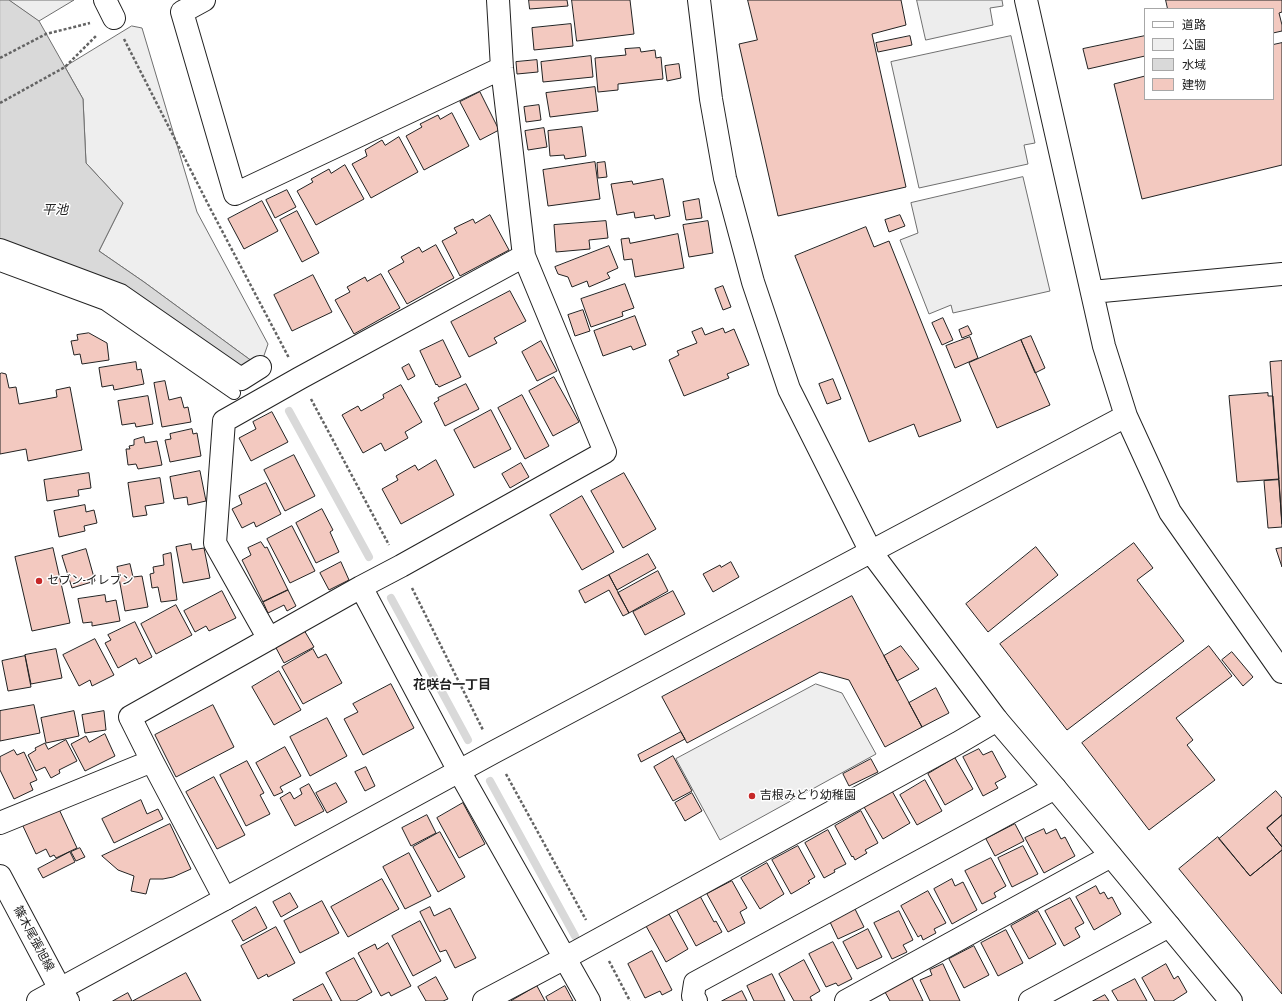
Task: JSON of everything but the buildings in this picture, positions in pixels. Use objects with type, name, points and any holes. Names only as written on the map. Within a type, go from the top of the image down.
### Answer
[{"type":"street","points":[[204,0],[182,12],[235,194],[502,68]]},
{"type":"street","points":[[224,899],[130,717],[361,586],[401,566],[605,452],[524,256],[502,68],[498,0]]},
{"type":"street","points":[[699,0],[711,100],[725,178],[753,282],[789,389],[871,552],[997,720],[1169,926],[1226,1000]]},
{"type":"street","points":[[1026,0],[1104,346],[1126,416],[1170,512],[1282,672]]},
{"type":"street","points":[[0,250],[120,295],[241,379],[260,367]]},
{"type":"street","points":[[269,639],[215,543],[224,421],[524,256]]},
{"type":"street","points":[[1092,292],[1282,274]]},
{"type":"street","points":[[38,1001],[64,995],[224,899],[494,752],[1126,416]]},
{"type":"street","points":[[361,586],[459,771],[589,1001]]},
{"type":"street","points":[[484,1001],[597,941],[958,743],[997,720]]},
{"type":"street","points":[[0,823],[152,761]]},
{"type":"street","points":[[696,1001],[693,996],[694,983],[1055,788]]},
{"type":"street","points":[[846,1001],[1111,856]]},
{"type":"street","name":"篠木尾張旭線","points":[[0,876],[64,995]]},
{"type":"street","points":[[1030,1001],[1169,926]]},
{"type":"lane","points":[[0,265],[105,304],[234,393]]},
{"type":"path","points":[[0,58],[46,34],[110,9],[210,208],[401,566],[494,752],[630,1001]]},
{"type":"path","points":[[0,103],[65,67]]},
{"type":"green space","points":[[9,0],[74,0],[39,21]]},
{"type":"green space","points":[[132,26],[142,28],[197,212],[268,344],[260,367],[99,251],[123,203],[86,163],[83,99],[65,67]]},
{"type":"green space","points":[[816,684],[842,693],[876,754],[720,840],[676,759]]},
{"type":"shaded area","points":[[917,0],[1002,0],[1003,6],[990,8],[993,25],[926,40]]},
{"type":"shaded area","points":[[1011,36],[1035,143],[1024,145],[1028,164],[919,188],[891,62]]},
{"type":"shaded area","points":[[1023,177],[1050,291],[953,313],[951,305],[929,314],[900,240],[918,233],[911,203]]},
{"type":"water","name":"平池","points":[[0,0],[9,0],[39,21],[83,99],[86,163],[123,203],[99,251],[260,367],[241,379],[0,250]]},
{"type":"waterway","points":[[289,411],[369,557]]},
{"type":"waterway","points":[[391,598],[468,740]]},
{"type":"waterway","points":[[490,781],[575,936]]},
{"type":"place","name":"セブン-イレブン","points":[[39,581]]},
{"type":"place","name":"吉根みどり幼稚園","points":[[752,796]]},
{"type":"district","name":"花咲台一丁目","points":[[452,686]]}]
